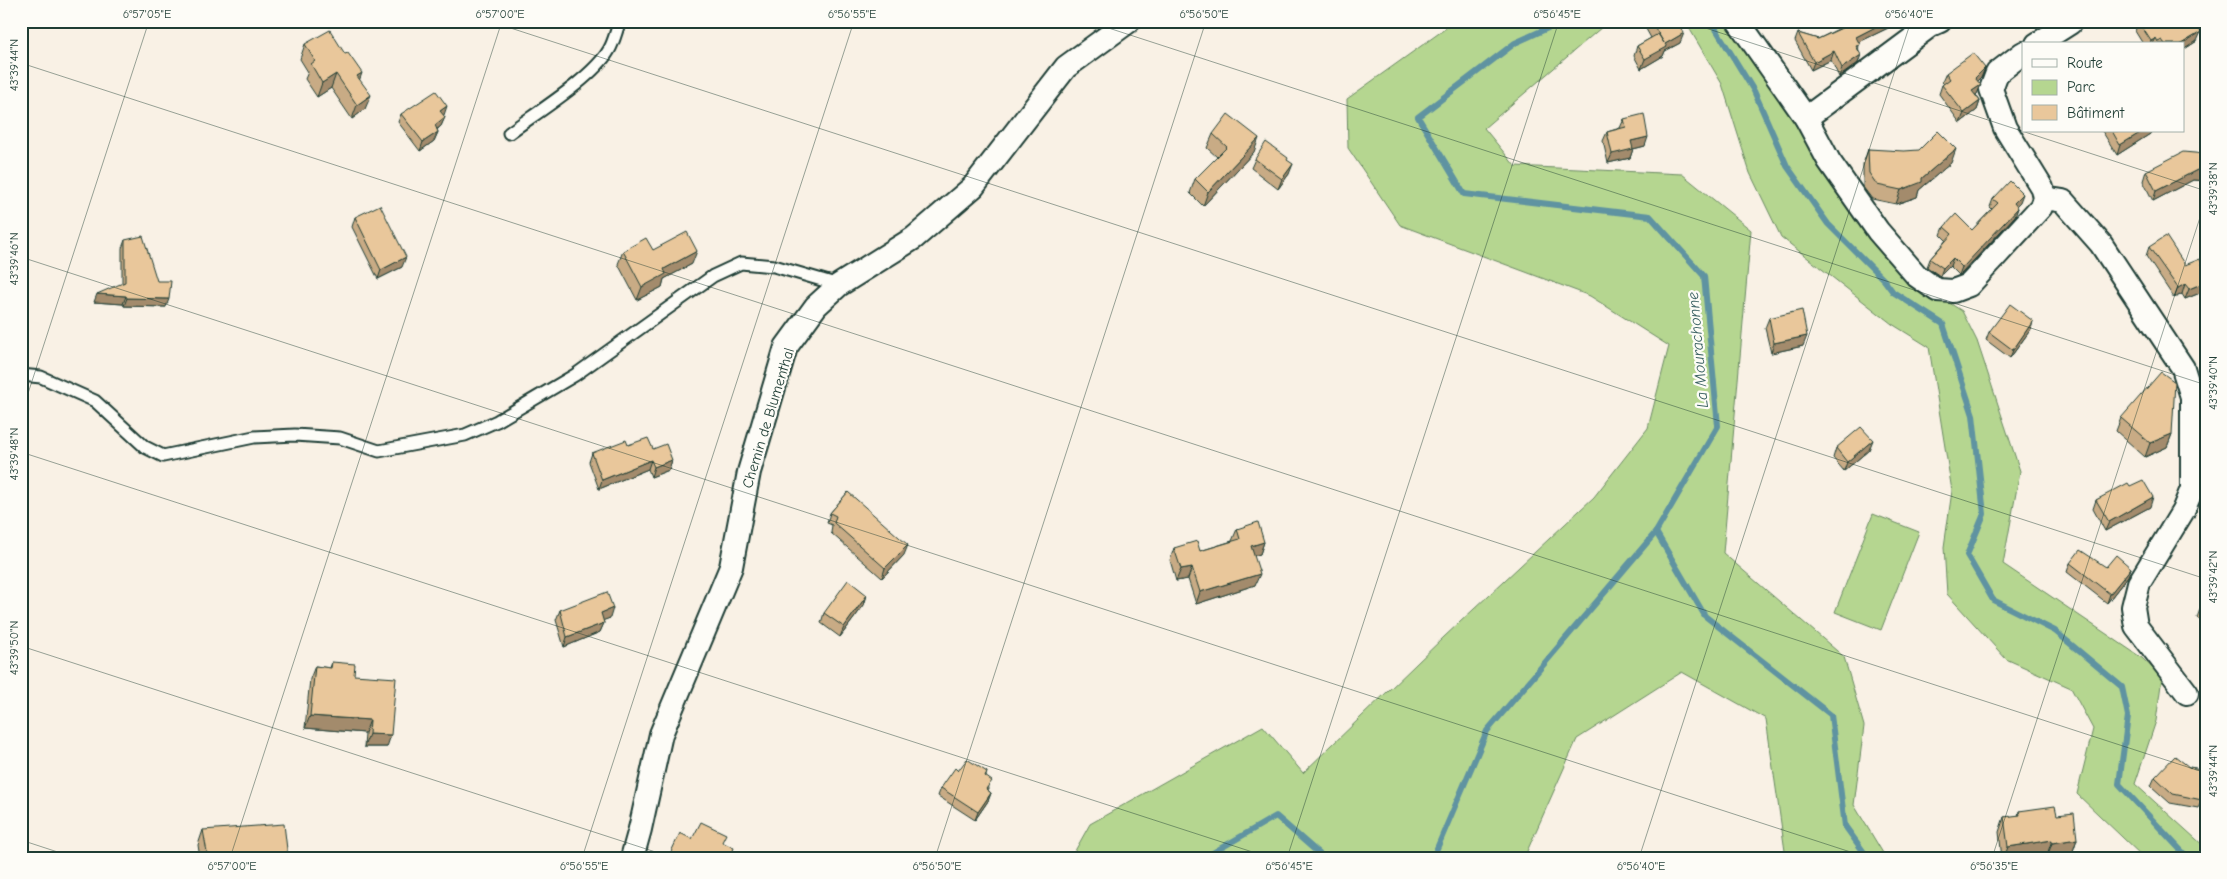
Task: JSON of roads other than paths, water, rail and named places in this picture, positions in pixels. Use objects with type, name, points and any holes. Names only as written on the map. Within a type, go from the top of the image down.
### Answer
[{"type":"street","name":"Chemin de Blumenthal","points":[[632,858],[661,734],[731,567],[749,472],[786,347],[816,306],[839,285],[914,238],[973,187],[1066,66],[1129,21]]},
{"type":"street","points":[[1738,21],[1806,118],[1829,160],[1878,231],[1917,276],[1937,290],[1954,291],[1969,285],[2041,207],[2044,198],[2038,180],[2005,128],[1991,89],[1998,73],[2022,54]]},
{"type":"street","points":[[1806,118],[1940,21]]},
{"type":"street","points":[[2040,42],[2070,23]]},
{"type":"street","points":[[2044,198],[2062,200],[2100,244],[2183,368],[2192,397],[2192,489],[2183,511],[2139,583],[2133,607],[2136,626],[2187,693]]},
{"type":"lane","points":[[508,133],[561,96],[599,64],[609,50],[620,21]]},
{"type":"lane","points":[[21,375],[41,377],[95,401],[145,447],[163,456],[254,437],[295,435],[340,438],[379,451],[465,435],[497,421],[575,375],[713,276],[741,263],[774,266],[839,285]]},
{"type":"waterway","name":"La Mourachonne","points":[[1424,858],[1435,853],[1487,731],[1656,532],[1718,426],[1704,276],[1650,216],[1464,194],[1418,117],[1515,43],[1563,21]]},
{"type":"waterway","points":[[1711,21],[1754,91],[1787,166],[1828,224],[1884,280],[1893,292],[1943,324],[1973,415],[1984,514],[1967,555],[1993,600],[2055,631],[2122,687],[2128,716],[2119,784],[2188,858]]},
{"type":"waterway","points":[[1656,532],[1705,616],[1831,715],[1845,826],[1868,858]]},
{"type":"waterway","name":"La Mourachonne","points":[[1204,858],[1276,816],[1324,858]]}]
